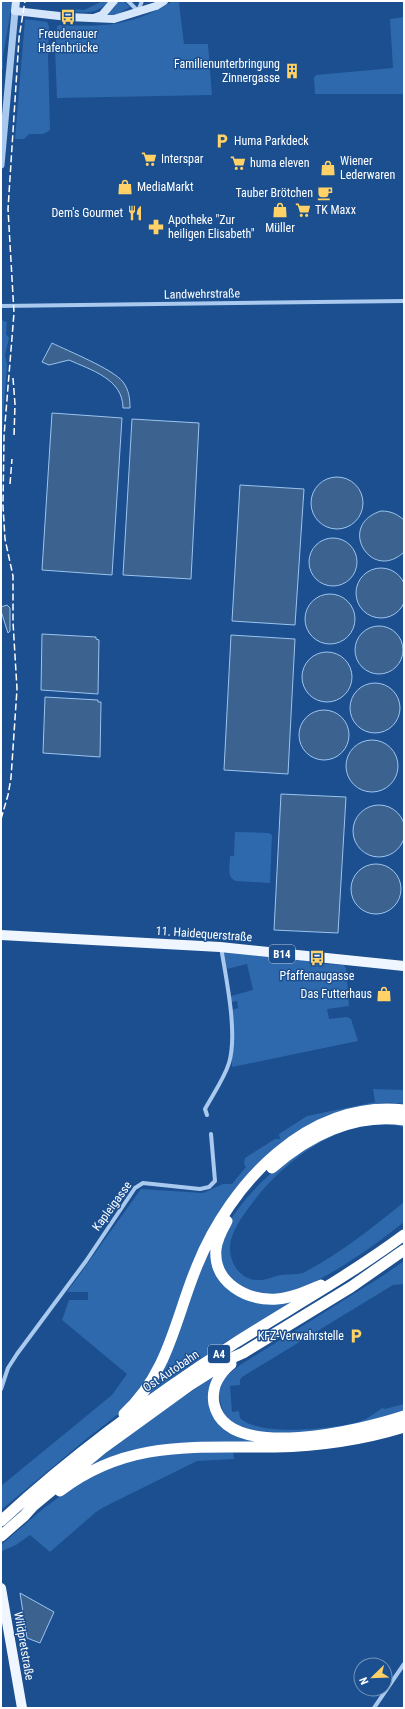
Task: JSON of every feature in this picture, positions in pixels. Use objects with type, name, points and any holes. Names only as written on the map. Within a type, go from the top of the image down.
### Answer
[{"type":"highway","points":[[98,1439],[128,1410],[145,1390],[158,1370],[169,1347],[196,1266],[212,1231],[237,1195],[250,1180],[270,1160],[295,1140],[330,1120],[367,1110],[383,1108],[404,1110]]},
{"type":"highway","points":[[345,1276],[333,1278],[320,1286],[292,1296],[277,1299],[250,1296],[238,1291],[221,1273],[217,1262],[216,1249],[219,1235],[241,1199],[280,1161],[300,1147],[322,1134],[342,1125],[364,1120],[383,1118],[404,1120]]},
{"type":"highway","name":"Ost Autobahn","points":[[3,1519],[98,1439],[184,1376],[345,1276],[404,1235]]},
{"type":"highway","name":"Ost Autobahn","points":[[4,1534],[62,1480],[196,1381],[351,1287],[404,1250]]},
{"type":"highway","points":[[243,1353],[220,1377],[215,1387],[214,1396],[215,1407],[222,1420],[231,1428],[241,1433],[253,1437],[275,1438],[319,1435],[373,1425],[404,1416]]},
{"type":"highway","points":[[24,1516],[90,1472],[112,1462],[140,1453],[180,1448],[276,1447],[322,1444],[363,1437],[404,1427]]},
{"type":"main road","points":[[16,1],[15,11],[93,19],[114,19],[128,16],[138,11],[156,6],[164,1]]},
{"type":"main road","points":[[93,19],[102,15],[114,1]]},
{"type":"main road","name":"11. Haidequerstraße","points":[[1,935],[220,946],[404,966]]},
{"type":"main road","name":"Wildpretstraße","points":[[1,1588],[22,1708]]},
{"type":"street","points":[[128,1],[138,11],[142,1]]},
{"type":"street","points":[[1,165],[15,11]]},
{"type":"street","name":"Landwehrstraße","points":[[1,306],[404,301]]},
{"type":"street","points":[[207,1115],[206,1109],[224,1074],[229,1061],[231,1048],[230,1009],[220,946]]},
{"type":"street","name":"Kapleigasse","points":[[1,1389],[8,1368],[16,1354],[86,1261],[135,1188],[143,1183],[200,1189],[210,1187],[214,1181],[211,1134]]},
{"type":"street","points":[[374,1708],[404,1664]]},
{"type":"shaded area","points":[[1,1],[9,1],[12,4],[3,56],[3,69],[1,69]]},
{"type":"shaded area","points":[[103,1],[109,1],[105,5],[91,12],[69,12],[71,9],[84,10]]},
{"type":"shaded area","points":[[118,1],[123,1],[130,7],[118,14],[103,17],[114,8]]},
{"type":"shaded area","points":[[173,1],[183,1],[179,3],[184,44],[208,44],[212,95],[57,98],[55,49],[57,26],[105,25],[132,20],[145,16]]},
{"type":"shaded area","points":[[404,17],[404,94],[315,94],[314,78],[316,75],[393,68],[390,19]]},
{"type":"shaded area","points":[[25,19],[47,22],[49,27],[48,53],[50,129],[43,134],[29,134],[24,139],[15,139]]},
{"type":"shaded area","points":[[1,320],[7,322],[6,334],[9,338],[5,355],[7,365],[1,447]]},
{"type":"shaded area","points":[[52,343],[79,355],[118,377],[127,388],[130,408],[123,408],[122,398],[118,390],[112,383],[96,372],[69,360],[49,365],[42,362]]},
{"type":"shaded area","points":[[52,413],[122,418],[112,575],[42,570]]},
{"type":"shaded area","points":[[132,419],[199,423],[191,579],[123,575]]},
{"type":"shaded area","points":[[337,477],[347,479],[355,485],[361,493],[363,503],[361,513],[355,521],[347,527],[337,529],[327,527],[319,521],[313,513],[311,503],[313,493],[319,485],[327,479]]},
{"type":"shaded area","points":[[240,485],[304,489],[295,625],[232,621]]},
{"type":"shaded area","points":[[381,511],[394,513],[404,520],[404,552],[392,560],[380,561],[370,556],[363,548],[360,538],[361,528],[368,518]]},
{"type":"shaded area","points":[[328,538],[338,538],[350,545],[357,557],[357,567],[350,579],[338,586],[328,586],[320,582],[313,575],[309,567],[309,557],[313,549],[320,542]]},
{"type":"shaded area","points":[[376,568],[386,568],[399,575],[406,588],[406,598],[399,611],[386,618],[376,618],[367,614],[360,607],[356,598],[356,588],[360,579],[367,572]]},
{"type":"shaded area","points":[[330,594],[339,596],[350,605],[355,619],[353,628],[344,639],[330,644],[321,642],[310,633],[305,619],[307,610],[316,599]]},
{"type":"shaded area","points":[[7,605],[10,608],[10,631],[8,633],[1,611],[1,607]]},
{"type":"shaded area","points":[[374,626],[384,626],[396,633],[403,645],[403,655],[396,667],[384,674],[374,674],[366,670],[359,663],[355,655],[355,645],[359,637],[366,630]]},
{"type":"shaded area","points":[[42,634],[96,637],[96,639],[99,640],[98,694],[41,690]]},
{"type":"shaded area","points":[[231,635],[295,639],[288,774],[224,770]]},
{"type":"shaded area","points":[[322,652],[332,652],[345,659],[352,672],[352,682],[345,695],[332,702],[322,702],[313,698],[306,691],[302,682],[302,672],[306,663],[313,656]]},
{"type":"shaded area","points":[[370,683],[380,683],[393,690],[400,703],[400,713],[393,726],[380,733],[370,733],[361,729],[354,722],[350,713],[350,703],[354,694],[361,687]]},
{"type":"shaded area","points":[[45,697],[98,700],[98,702],[101,702],[100,757],[43,753]]},
{"type":"shaded area","points":[[319,710],[329,710],[342,717],[349,730],[349,740],[342,753],[329,760],[319,760],[310,756],[303,749],[299,740],[299,730],[303,721],[310,714]]},
{"type":"shaded area","points":[[372,740],[382,742],[390,748],[396,756],[398,766],[396,776],[390,784],[382,790],[372,792],[362,790],[354,784],[348,776],[346,766],[348,756],[354,748],[362,742]]},
{"type":"shaded area","points":[[281,794],[346,797],[338,933],[274,930]]},
{"type":"shaded area","points":[[379,805],[393,809],[401,817],[405,831],[401,845],[393,853],[379,857],[365,853],[357,845],[353,831],[357,817],[365,809]]},
{"type":"shaded area","points":[[235,832],[269,833],[272,835],[270,883],[236,881],[231,877],[229,871],[230,856],[234,856]]},
{"type":"shaded area","points":[[371,864],[381,864],[394,871],[401,884],[401,894],[394,907],[381,914],[371,914],[362,910],[355,903],[351,894],[351,884],[355,875],[362,868]]},
{"type":"shaded area","points":[[225,951],[310,961],[310,963],[344,965],[346,968],[349,1006],[327,1009],[329,1019],[347,1017],[351,1019],[358,1041],[232,1067],[232,1010],[238,1008],[237,1001],[231,1002],[231,996],[253,990],[247,964],[227,969],[223,954]]},
{"type":"shaded area","points":[[373,1089],[404,1090],[404,1104],[380,1103],[342,1112],[234,1193],[160,1361],[121,1412],[1,1510],[1,1486],[112,1395],[127,1374],[62,1320],[69,1300],[88,1300],[88,1292],[67,1292],[141,1189],[203,1193],[223,1184],[232,1184],[246,1167],[244,1164],[245,1158],[275,1139],[280,1139],[279,1134],[307,1116],[375,1102]]},
{"type":"shaded area","points":[[389,1111],[404,1114],[404,1117],[368,1117],[351,1120],[333,1126],[294,1148],[250,1185],[232,1207],[220,1229],[214,1251],[218,1271],[224,1281],[232,1289],[241,1295],[252,1299],[273,1302],[302,1296],[219,1346],[145,1397],[162,1368],[209,1243],[223,1218],[240,1194],[260,1172],[282,1152],[306,1135],[332,1122],[360,1114]]},
{"type":"shaded area","points":[[362,1122],[404,1122],[404,1127],[382,1125],[359,1127],[338,1134],[317,1144],[297,1158],[264,1189],[240,1220],[232,1235],[230,1246],[230,1253],[234,1265],[243,1275],[254,1280],[263,1280],[281,1275],[300,1274],[318,1265],[344,1248],[404,1202],[404,1222],[377,1243],[344,1265],[310,1284],[294,1290],[279,1294],[266,1295],[246,1290],[235,1283],[230,1278],[221,1260],[222,1241],[230,1220],[245,1200],[281,1165],[314,1141]]},
{"type":"shaded area","points":[[404,1261],[404,1284],[393,1285],[242,1377],[240,1380],[240,1385],[230,1386],[232,1412],[239,1411],[240,1418],[250,1424],[263,1428],[298,1430],[334,1427],[361,1421],[382,1408],[385,1409],[404,1404],[404,1413],[348,1428],[274,1435],[233,1425],[224,1414],[219,1398],[219,1392],[224,1378],[240,1365]]},
{"type":"shaded area","points":[[214,1376],[211,1392],[226,1427],[328,1440],[193,1444],[83,1471],[145,1423]]},
{"type":"shaded area","points":[[233,1450],[234,1459],[197,1461],[104,1507],[96,1512],[50,1552],[30,1535],[16,1545],[2,1551],[1,1545],[44,1508],[88,1476],[144,1456]]},
{"type":"shaded area","points":[[20,1593],[54,1612],[40,1643],[27,1638]]},
{"type":"railway","points":[[1,819],[11,778],[17,689],[13,622],[13,576],[5,539],[3,506],[4,436],[14,313],[8,209],[19,38],[25,1]]},
{"type":"railway","points":[[13,378],[15,404],[14,436]]},
{"type":"railway","points":[[10,484],[12,459]]},
{"type":"place","name":"Freudenauer Hafenbrücke","points":[[68,17]]},
{"type":"place","name":"Familienunterbringung Zinnergasse","points":[[292,71]]},
{"type":"place","name":"Huma Parkdeck","points":[[222,141]]},
{"type":"place","name":"Interspar","points":[[149,159]]},
{"type":"place","name":"huma eleven","points":[[238,163]]},
{"type":"place","name":"Wiener Lederwaren","points":[[328,168]]},
{"type":"place","name":"MediaMarkt","points":[[125,187]]},
{"type":"place","name":"Tauber Brötchen","points":[[325,193]]},
{"type":"place","name":"Müller","points":[[280,210]]},
{"type":"place","name":"TK Maxx","points":[[303,210]]},
{"type":"place","name":"Dem's Gourmet","points":[[135,213]]},
{"type":"place","name":"Apotheke \"Zur heiligen Elisabeth\"","points":[[156,227]]},
{"type":"place","name":"Pfaffenaugasse","points":[[317,958]]},
{"type":"place","name":"Das Futterhaus","points":[[384,994]]},
{"type":"place","name":"KFZ-Verwahrstelle","points":[[356,1336]]}]
